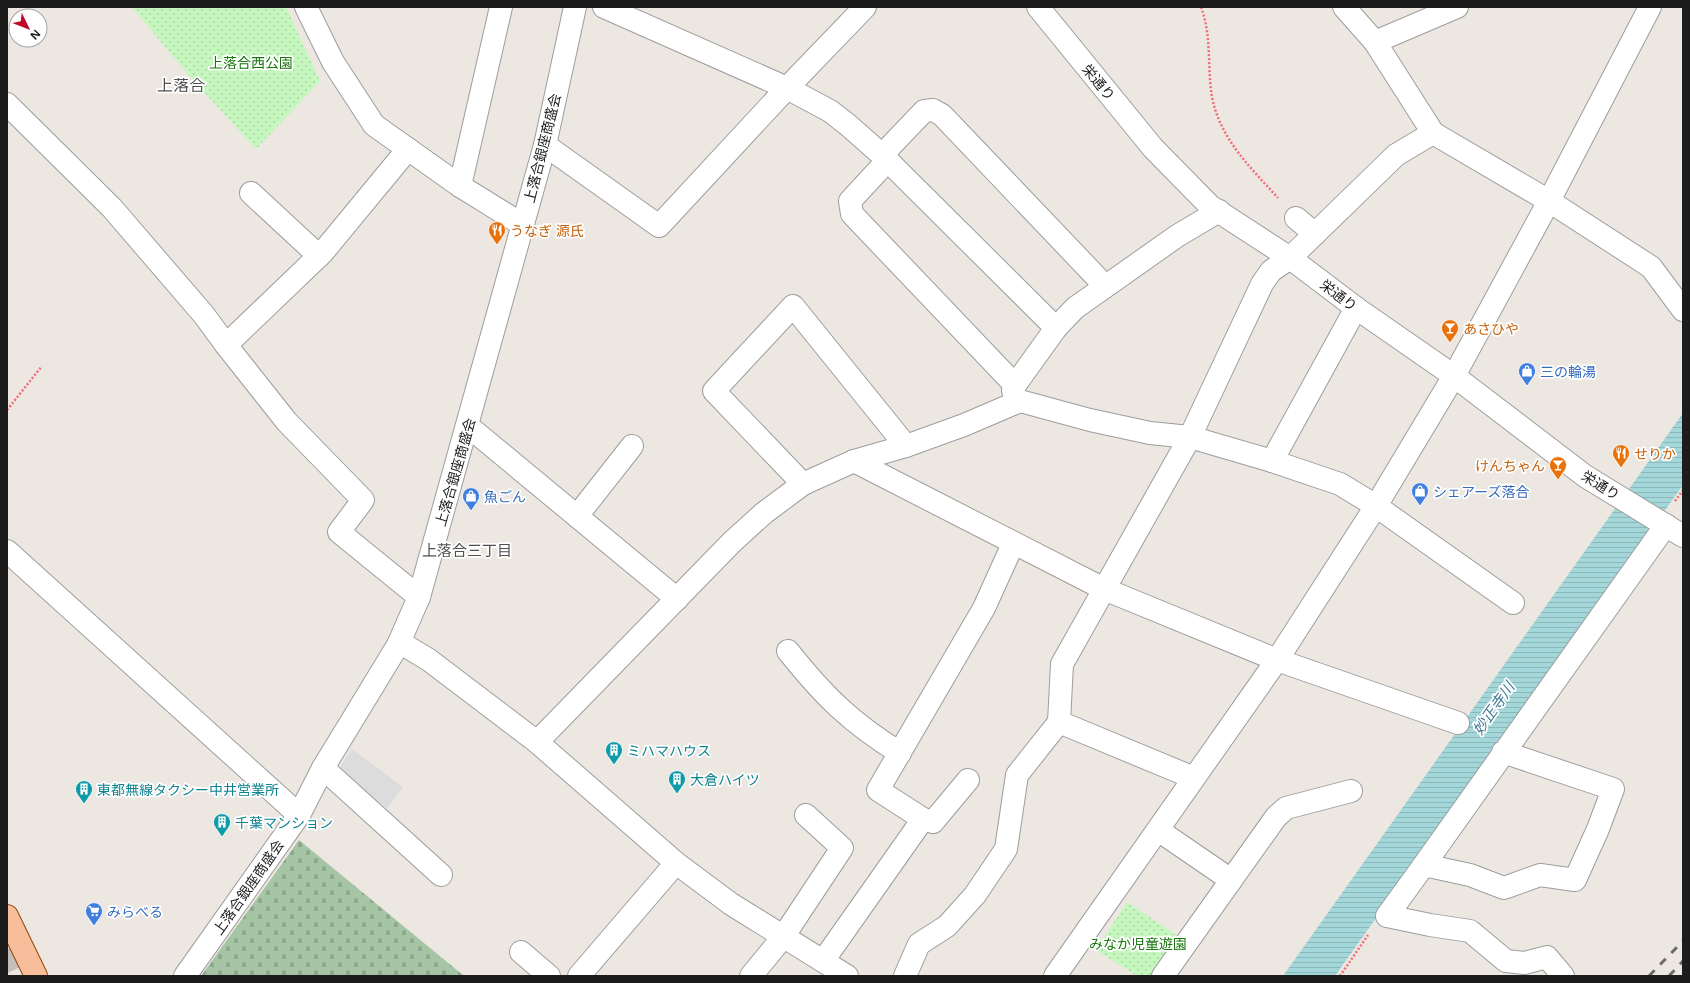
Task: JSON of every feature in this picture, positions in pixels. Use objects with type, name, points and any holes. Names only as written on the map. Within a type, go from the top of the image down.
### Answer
[{"type":"main road","points":[[7,916],[36,976]]},
{"type":"street","points":[[306,7],[333,62],[374,125],[460,186],[523,225]]},
{"type":"street","points":[[460,186],[501,7]]},
{"type":"street","name":"上落合銀座商盛会","points":[[185,976],[299,815],[323,768],[398,644],[419,597],[468,426],[545,145],[575,7]]},
{"type":"street","points":[[604,7],[787,88],[830,111],[885,157],[1056,328]]},
{"type":"street","points":[[545,145],[659,226],[787,88],[866,7]]},
{"type":"street","name":"栄通り","points":[[1038,7],[1153,148],[1210,206],[1290,258],[1356,308],[1454,376],[1585,476],[1669,527]]},
{"type":"street","points":[[1344,7],[1375,42],[1433,133],[1549,201],[1651,267],[1683,310]]},
{"type":"street","points":[[1375,42],[1457,7]]},
{"type":"street","points":[[1055,976],[1276,660],[1376,506],[1454,376],[1549,201],[1650,7]]},
{"type":"street","points":[[7,104],[112,208],[204,315],[287,422],[363,500],[339,532],[419,597]]},
{"type":"street","points":[[1105,286],[942,115],[933,110],[924,111],[850,201],[852,214],[1016,394],[1020,401],[1090,420],[1150,433],[1190,437],[1340,484],[1376,506],[1513,603]]},
{"type":"street","points":[[905,976],[919,944],[947,926],[975,896],[1006,849],[1017,775],[1059,722],[1062,664],[1190,437],[1262,284],[1271,271],[1290,258],[1364,184],[1396,155],[1433,133]]},
{"type":"street","points":[[226,345],[319,256],[408,149]]},
{"type":"street","points":[[252,193],[319,256]]},
{"type":"street","points":[[537,742],[732,542],[764,513],[803,484],[854,461],[906,446],[964,425],[1016,394],[1056,328],[1074,308],[1177,236],[1219,212]]},
{"type":"street","points":[[1296,218],[1314,234]]},
{"type":"street","points":[[803,484],[714,391],[793,306],[906,446]]},
{"type":"street","points":[[1272,462],[1356,308]]},
{"type":"street","points":[[468,426],[677,598]]},
{"type":"street","points":[[577,516],[632,446]]},
{"type":"street","points":[[854,461],[1013,544],[1104,589],[1276,660],[1458,722]]},
{"type":"street","points":[[1563,976],[1547,957],[1525,963],[1506,961],[1470,931],[1386,916],[1424,865],[1503,752],[1669,527]]},
{"type":"street","points":[[968,780],[933,822],[923,819],[878,790],[984,608],[1013,544]]},
{"type":"street","points":[[7,551],[299,815]]},
{"type":"street","points":[[398,644],[406,646],[434,664],[537,742],[676,863],[731,904],[847,976]]},
{"type":"street","points":[[788,651],[818,688],[846,715],[873,737],[900,752]]},
{"type":"street","points":[[1059,722],[1194,778]]},
{"type":"street","points":[[1424,865],[1470,875],[1504,888],[1540,875],[1575,880],[1598,829],[1613,788],[1503,752]]},
{"type":"street","points":[[323,768],[441,876]]},
{"type":"street","points":[[1163,976],[1276,817],[1286,808],[1351,791]]},
{"type":"street","points":[[751,976],[783,937],[842,848],[806,815]]},
{"type":"street","points":[[823,961],[923,819]]},
{"type":"street","points":[[1158,830],[1231,880]]},
{"type":"street","points":[[579,976],[676,863]]},
{"type":"street","points":[[521,952],[549,976]]},
{"type":"path","points":[[1201,7],[1208,34],[1212,97],[1219,121],[1245,163],[1296,218]]},
{"type":"path","points":[[7,410],[42,366]]},
{"type":"green space","name":"上落合西公園","points":[[132,7],[286,7],[320,81],[256,149],[191,78]]},
{"type":"green space","points":[[299,840],[464,976],[201,976]]},
{"type":"green space","name":"みなか児童遊園","points":[[1127,902],[1182,939],[1158,976],[1137,976],[1096,950]]},
{"type":"shaded area","points":[[352,749],[403,787],[387,808],[340,772],[341,765]]},
{"type":"water","name":"妙正寺川","points":[[1683,413],[1683,485],[1335,976],[1283,976]]},
{"type":"tunnel","points":[[7,949],[20,976]]},
{"type":"railway","points":[[1649,976],[1683,941]]},
{"type":"railway","points":[[1669,976],[1683,961]]},
{"type":"place","name":"うなぎ 源氏","points":[[497,245]]},
{"type":"place","name":"あさひや","points":[[1450,343]]},
{"type":"place","name":"三の輪湯","points":[[1527,386]]},
{"type":"place","name":"せりか","points":[[1621,468]]},
{"type":"place","name":"けんちゃん","points":[[1558,480]]},
{"type":"place","name":"シェアーズ落合","points":[[1420,506]]},
{"type":"place","name":"魚ごん","points":[[471,511]]},
{"type":"place","name":"ミハマハウス","points":[[614,765]]},
{"type":"place","name":"大倉ハイツ","points":[[677,794]]},
{"type":"place","name":"東都無線タクシー中井営業所","points":[[84,804]]},
{"type":"place","name":"千葉マンション","points":[[222,837]]},
{"type":"place","name":"みらべる","points":[[94,926]]},
{"type":"district","name":"上落合","points":[[181,85]]},
{"type":"district","name":"上落合三丁目","points":[[467,550]]}]
